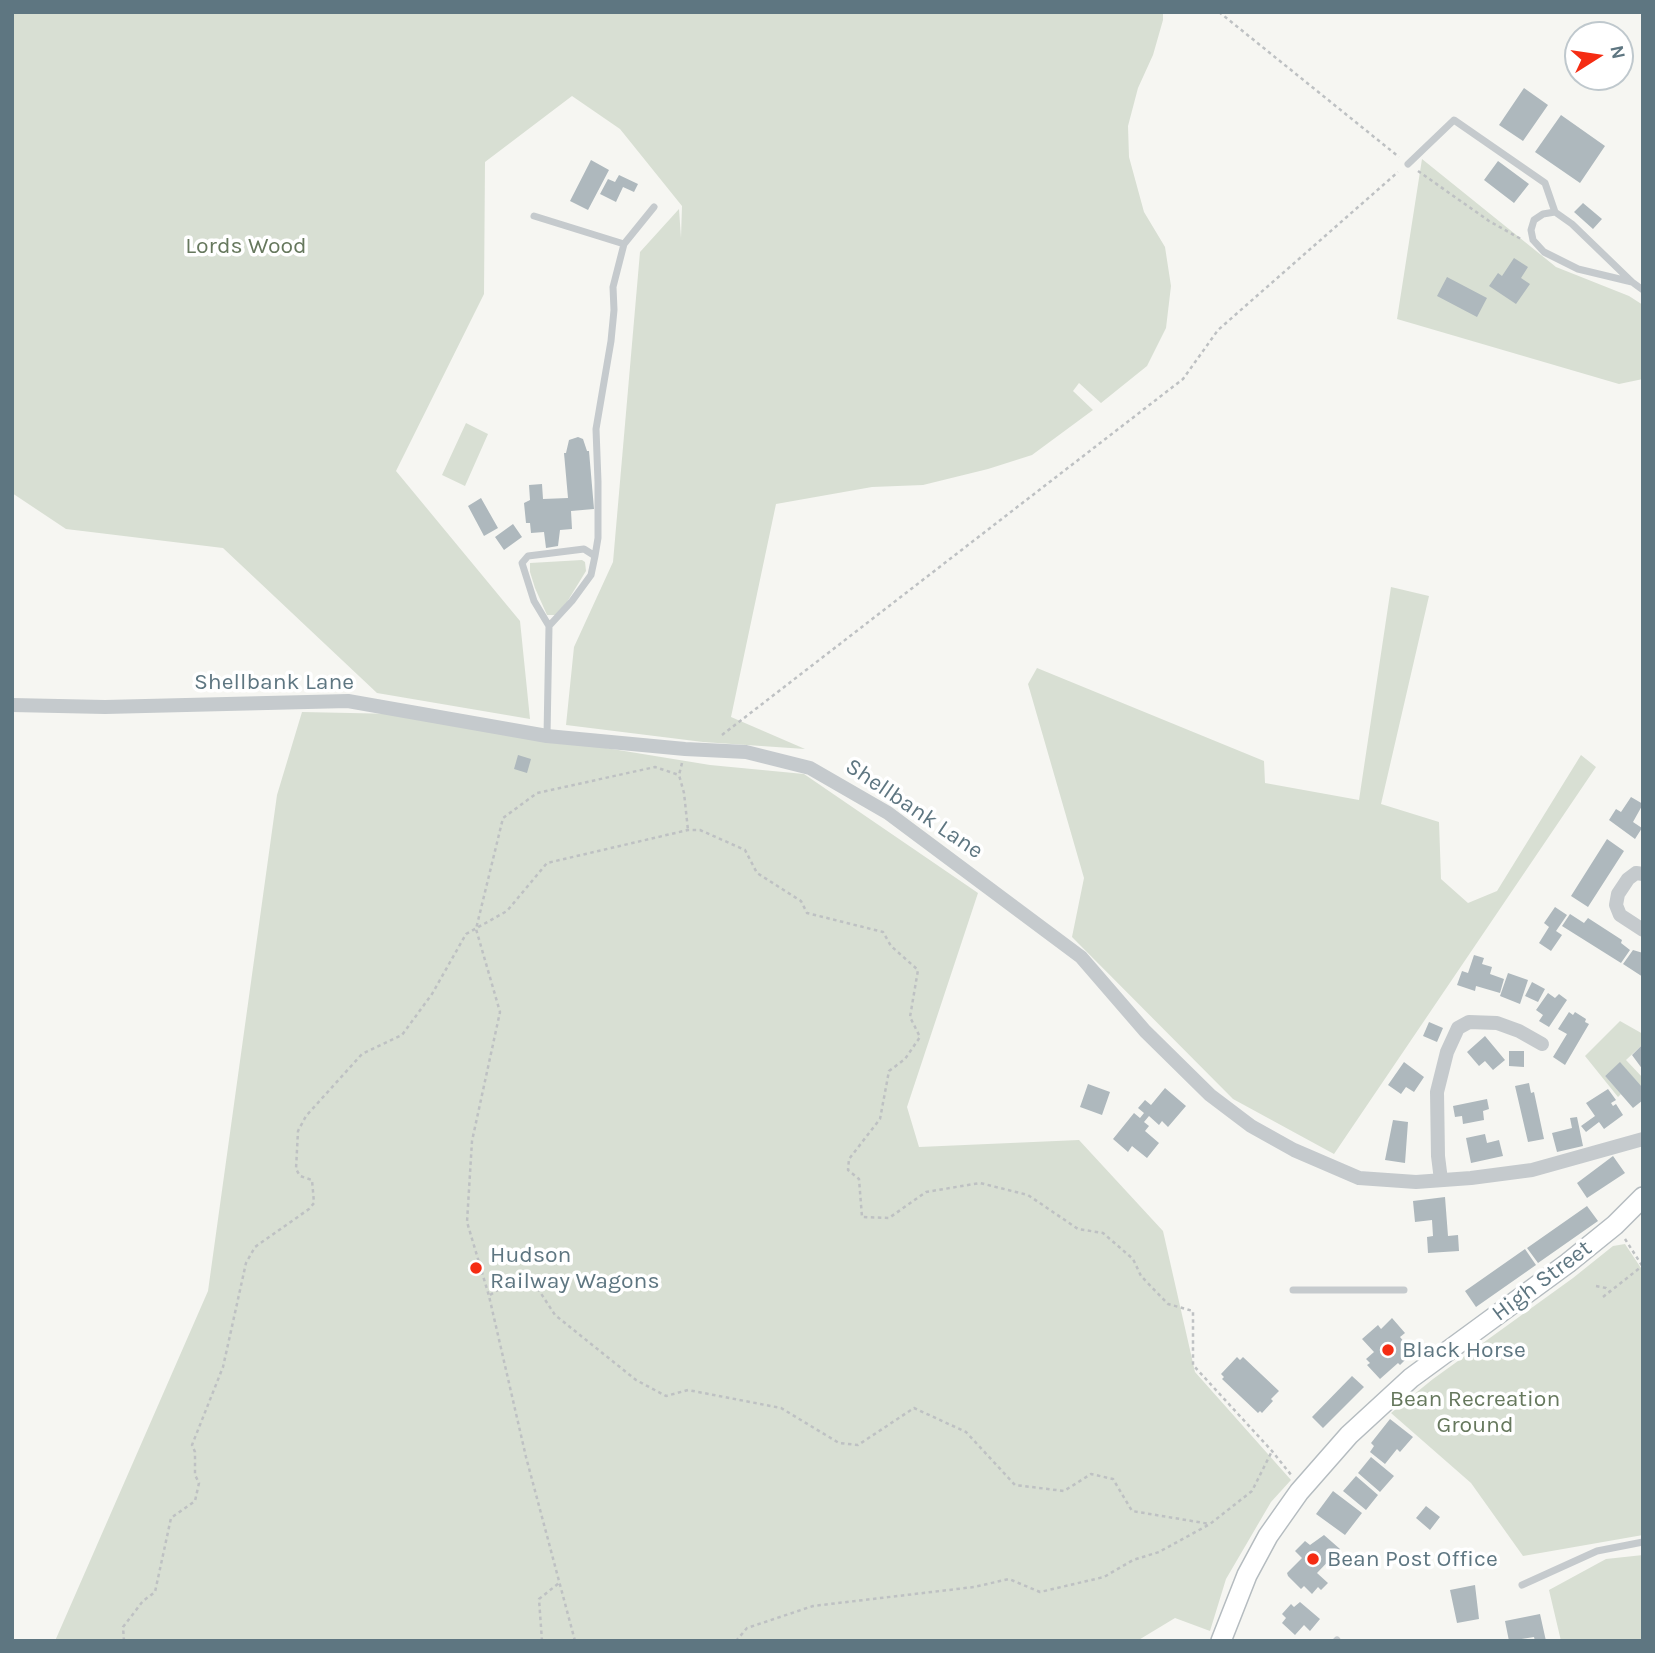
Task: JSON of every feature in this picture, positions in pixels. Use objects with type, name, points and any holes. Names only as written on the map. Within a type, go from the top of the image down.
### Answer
[{"type":"main road","name":"High Street","points":[[1221,1641],[1247,1575],[1268,1536],[1299,1492],[1349,1435],[1411,1378],[1568,1263],[1643,1197]]},
{"type":"street","name":"Shellbank Lane","points":[[12,705],[105,707],[348,701],[547,736],[746,752],[810,768],[888,813],[1081,957],[1145,1031],[1201,1086],[1251,1126],[1294,1150],[1359,1178],[1402,1182],[1532,1170],[1643,1139]]},
{"type":"street","points":[[1643,874],[1636,873],[1628,879],[1618,894],[1616,905],[1620,915],[1643,930]]},
{"type":"street","points":[[1441,1180],[1437,1096],[1444,1059],[1458,1028],[1469,1022],[1497,1023],[1542,1044]]},
{"type":"lane","points":[[1408,164],[1454,120],[1545,183],[1555,212],[1572,224],[1632,282],[1643,289]]},
{"type":"lane","points":[[549,626],[591,575],[598,538],[596,429],[611,341],[613,287],[624,244],[654,207]]},
{"type":"lane","points":[[1555,212],[1543,214],[1534,220],[1531,230],[1533,240],[1544,252],[1578,269],[1632,282]]},
{"type":"lane","points":[[534,216],[624,244]]},
{"type":"lane","points":[[547,736],[549,626],[534,601],[522,563],[528,556],[584,550],[595,556]]},
{"type":"lane","points":[[1293,1290],[1404,1290]]},
{"type":"lane","points":[[1522,1586],[1597,1551],[1643,1542]]},
{"type":"path","points":[[1219,12],[1408,164],[1489,221],[1544,252]]},
{"type":"path","points":[[732,727],[1183,379],[1218,330],[1408,164]]},
{"type":"path","points":[[575,1641],[489,1296],[467,1222],[471,1141],[499,1012],[476,929],[503,818],[537,793],[655,768],[679,775],[688,830]]},
{"type":"path","points":[[124,1641],[123,1627],[143,1601],[155,1592],[171,1518],[195,1501],[199,1483],[195,1475],[195,1452],[192,1445],[223,1367],[246,1263],[255,1247],[314,1203],[312,1180],[300,1176],[296,1169],[298,1131],[306,1116],[362,1054],[402,1035],[432,995],[467,934],[507,911],[547,863],[688,830],[700,830],[745,850],[757,873],[801,901],[807,913],[883,932],[891,946],[918,970],[910,1017],[920,1037],[905,1059],[889,1070],[880,1119],[849,1159],[848,1170],[859,1179],[862,1217],[889,1218],[926,1192],[980,1184],[1028,1195],[1078,1229],[1103,1233],[1133,1259],[1141,1276],[1168,1304],[1193,1311],[1193,1365],[1272,1451],[1293,1478],[1299,1492]]},
{"type":"path","points":[[1603,1297],[1642,1266],[1615,1224]]},
{"type":"path","points":[[489,1296],[527,1272],[555,1315],[636,1380],[666,1396],[688,1390],[781,1408],[839,1443],[858,1445],[914,1408],[967,1432],[1015,1485],[1064,1490],[1091,1474],[1113,1479],[1132,1511],[1210,1524]]},
{"type":"path","points":[[1596,1286],[1606,1287],[1609,1291]]},
{"type":"path","points":[[736,1641],[747,1628],[813,1606],[974,1587],[1009,1579],[1040,1592],[1104,1577],[1133,1560],[1159,1552],[1210,1524],[1252,1491],[1272,1451]]},
{"type":"path","points":[[542,1641],[539,1599],[559,1583]]},
{"type":"green space","name":"Lords Wood","points":[[12,12],[1163,12],[1153,55],[1138,88],[1128,126],[1129,157],[1144,212],[1165,247],[1171,286],[1166,328],[1147,366],[1101,403],[1079,383],[1073,391],[1093,410],[1032,455],[923,485],[872,487],[776,504],[731,717],[805,749],[703,742],[566,725],[574,647],[613,562],[640,252],[679,209],[681,238],[682,206],[620,129],[572,96],[485,162],[484,294],[396,471],[520,621],[530,719],[377,693],[223,548],[66,529],[12,493]]},
{"type":"green space","points":[[1422,159],[1556,267],[1629,296],[1643,305],[1643,379],[1619,384],[1397,319]]},
{"type":"green space","points":[[466,423],[488,434],[465,486],[442,475]]},
{"type":"green space","points":[[585,562],[586,571],[567,602],[556,615],[547,615],[535,588],[530,563]]},
{"type":"green space","points":[[1391,587],[1429,596],[1381,804],[1439,822],[1441,879],[1468,903],[1497,891],[1581,755],[1596,767],[1334,1154],[1233,1099],[1072,937],[1084,878],[1028,684],[1037,668],[1264,761],[1265,783],[1359,800]]},
{"type":"green space","points":[[302,712],[398,714],[710,765],[804,774],[978,893],[907,1107],[919,1147],[1079,1140],[1163,1231],[1195,1372],[1291,1480],[1271,1502],[1226,1579],[1210,1631],[1175,1618],[1137,1641],[55,1641],[208,1291],[277,795]]},
{"type":"green space","points":[[1620,1021],[1643,1034],[1643,1044],[1626,1060],[1643,1078],[1643,1088],[1620,1063],[1605,1076],[1621,1094],[1618,1097],[1585,1056]]},
{"type":"green space","name":"Bean Recreation Ground","points":[[1625,1244],[1643,1271],[1643,1535],[1523,1556],[1471,1483],[1391,1413],[1613,1246]]},
{"type":"green space","points":[[1643,1555],[1643,1641],[1561,1641],[1549,1590],[1606,1559]]},
{"type":"building","points":[[1524,88],[1548,105],[1523,141],[1499,125]]},
{"type":"building","points":[[1561,115],[1605,146],[1580,183],[1535,152]]},
{"type":"building","points":[[591,160],[609,170],[588,210],[570,201]]},
{"type":"building","points":[[1498,161],[1529,184],[1514,203],[1484,180]]},
{"type":"building","points":[[619,175],[638,184],[634,192],[623,187],[616,202],[600,194],[608,179],[615,182]]},
{"type":"building","points":[[1583,203],[1602,219],[1593,229],[1574,212]]},
{"type":"building","points":[[1514,258],[1528,267],[1521,278],[1530,284],[1516,304],[1489,286],[1498,273],[1502,276]]},
{"type":"building","points":[[1447,277],[1487,298],[1477,317],[1437,296]]},
{"type":"building","points":[[578,437],[583,439],[589,451],[594,509],[571,511],[572,529],[560,530],[558,546],[546,548],[544,532],[531,533],[530,523],[526,523],[524,503],[530,500],[529,485],[542,484],[543,499],[568,498],[564,453],[569,440]]},
{"type":"building","points":[[481,498],[498,528],[484,536],[468,506]]},
{"type":"building","points":[[513,524],[522,537],[504,550],[495,537]]},
{"type":"building","points":[[518,755],[531,759],[527,773],[514,769]]},
{"type":"building","points":[[1631,797],[1643,804],[1633,822],[1642,828],[1635,839],[1609,820],[1616,809],[1621,812]]},
{"type":"building","points":[[1607,839],[1624,851],[1588,907],[1571,896]]},
{"type":"building","points":[[1555,907],[1567,915],[1556,931],[1562,935],[1551,951],[1539,943],[1549,927],[1544,923]]},
{"type":"building","points":[[1570,914],[1584,923],[1588,918],[1622,940],[1621,943],[1630,950],[1621,963],[1562,926]]},
{"type":"building","points":[[1633,950],[1643,953],[1643,977],[1623,964]]},
{"type":"building","points":[[1474,955],[1484,958],[1482,964],[1492,967],[1490,974],[1504,979],[1500,993],[1476,986],[1475,991],[1457,985],[1462,971],[1468,973]]},
{"type":"building","points":[[1508,973],[1528,980],[1520,1004],[1500,996]]},
{"type":"building","points":[[1532,982],[1545,989],[1538,1002],[1525,996]]},
{"type":"building","points":[[1548,993],[1555,998],[1559,994],[1567,1000],[1549,1027],[1539,1021],[1543,1015],[1536,1010]]},
{"type":"building","points":[[1569,1012],[1573,1015],[1575,1012],[1589,1024],[1565,1065],[1553,1057],[1567,1034],[1558,1029]]},
{"type":"building","points":[[1429,1022],[1443,1028],[1437,1042],[1423,1036]]},
{"type":"building","points":[[1485,1036],[1505,1060],[1493,1070],[1485,1061],[1479,1066],[1467,1052]]},
{"type":"building","points":[[1643,1044],[1643,1070],[1632,1055]]},
{"type":"building","points":[[1509,1051],[1524,1051],[1524,1067],[1509,1066]]},
{"type":"building","points":[[1404,1062],[1424,1077],[1414,1092],[1406,1087],[1401,1094],[1388,1085]]},
{"type":"building","points":[[1620,1062],[1643,1088],[1643,1100],[1633,1108],[1605,1076]]},
{"type":"building","points":[[1529,1083],[1531,1093],[1534,1092],[1544,1139],[1528,1142],[1515,1086]]},
{"type":"building","points":[[1088,1084],[1110,1092],[1102,1115],[1080,1107]]},
{"type":"building","points":[[1165,1088],[1186,1106],[1168,1127],[1162,1121],[1159,1125],[1149,1116],[1144,1122],[1149,1126],[1145,1131],[1159,1143],[1147,1158],[1132,1146],[1128,1152],[1113,1139],[1134,1113],[1140,1118],[1144,1113],[1138,1108],[1145,1100],[1151,1105]]},
{"type":"building","points":[[1608,1089],[1616,1100],[1611,1103],[1613,1106],[1616,1104],[1623,1115],[1604,1129],[1599,1122],[1586,1132],[1581,1126],[1595,1116],[1586,1103]]},
{"type":"building","points":[[1487,1099],[1489,1109],[1483,1111],[1484,1120],[1463,1124],[1462,1116],[1455,1117],[1453,1106]]},
{"type":"building","points":[[1577,1117],[1583,1146],[1557,1152],[1552,1133],[1572,1128],[1570,1118]]},
{"type":"building","points":[[1393,1120],[1408,1122],[1405,1163],[1385,1160]]},
{"type":"building","points":[[1485,1134],[1487,1143],[1499,1140],[1503,1156],[1471,1163],[1466,1138]]},
{"type":"building","points":[[1613,1156],[1625,1173],[1587,1198],[1577,1183]]},
{"type":"building","points":[[1445,1197],[1448,1236],[1458,1235],[1459,1251],[1428,1253],[1427,1237],[1433,1236],[1432,1220],[1415,1222],[1413,1201]]},
{"type":"building","points":[[1587,1206],[1598,1221],[1538,1263],[1527,1248]]},
{"type":"building","points":[[1525,1249],[1536,1265],[1476,1307],[1465,1291]]},
{"type":"building","points":[[1392,1318],[1405,1333],[1400,1337],[1410,1349],[1403,1356],[1406,1359],[1400,1365],[1398,1363],[1380,1379],[1367,1365],[1370,1363],[1366,1359],[1374,1352],[1362,1339],[1378,1325],[1381,1329]]},
{"type":"building","points":[[1237,1357],[1240,1360],[1243,1357],[1279,1391],[1262,1413],[1258,1413],[1222,1379],[1224,1377],[1221,1374]]},
{"type":"building","points":[[1352,1376],[1364,1387],[1323,1428],[1312,1417]]},
{"type":"building","points":[[1390,1419],[1413,1437],[1400,1452],[1397,1449],[1385,1464],[1370,1452],[1374,1446],[1371,1443]]},
{"type":"building","points":[[1371,1457],[1394,1476],[1380,1492],[1358,1473]]},
{"type":"building","points":[[1356,1476],[1378,1495],[1366,1510],[1343,1491]]},
{"type":"building","points":[[1333,1491],[1362,1513],[1345,1535],[1316,1514]]},
{"type":"building","points":[[1426,1506],[1440,1517],[1430,1530],[1416,1518]]},
{"type":"building","points":[[1324,1535],[1340,1549],[1317,1573],[1328,1583],[1321,1590],[1318,1587],[1312,1594],[1304,1586],[1301,1589],[1287,1573],[1302,1558],[1295,1551],[1305,1541],[1310,1545]]},
{"type":"building","points":[[1475,1585],[1479,1619],[1457,1623],[1450,1590]]},
{"type":"building","points":[[1300,1602],[1320,1619],[1310,1631],[1304,1625],[1295,1635],[1282,1623],[1286,1618],[1282,1614],[1291,1604],[1294,1607]]},
{"type":"building","points":[[1540,1614],[1546,1641],[1535,1641],[1534,1637],[1509,1641],[1505,1621]]},
{"type":"place","name":"Hudson Railway Wagons","points":[[476,1268]]},
{"type":"place","name":"Black Horse","points":[[1388,1350]]},
{"type":"place","name":"Bean Post Office","points":[[1313,1559]]}]
